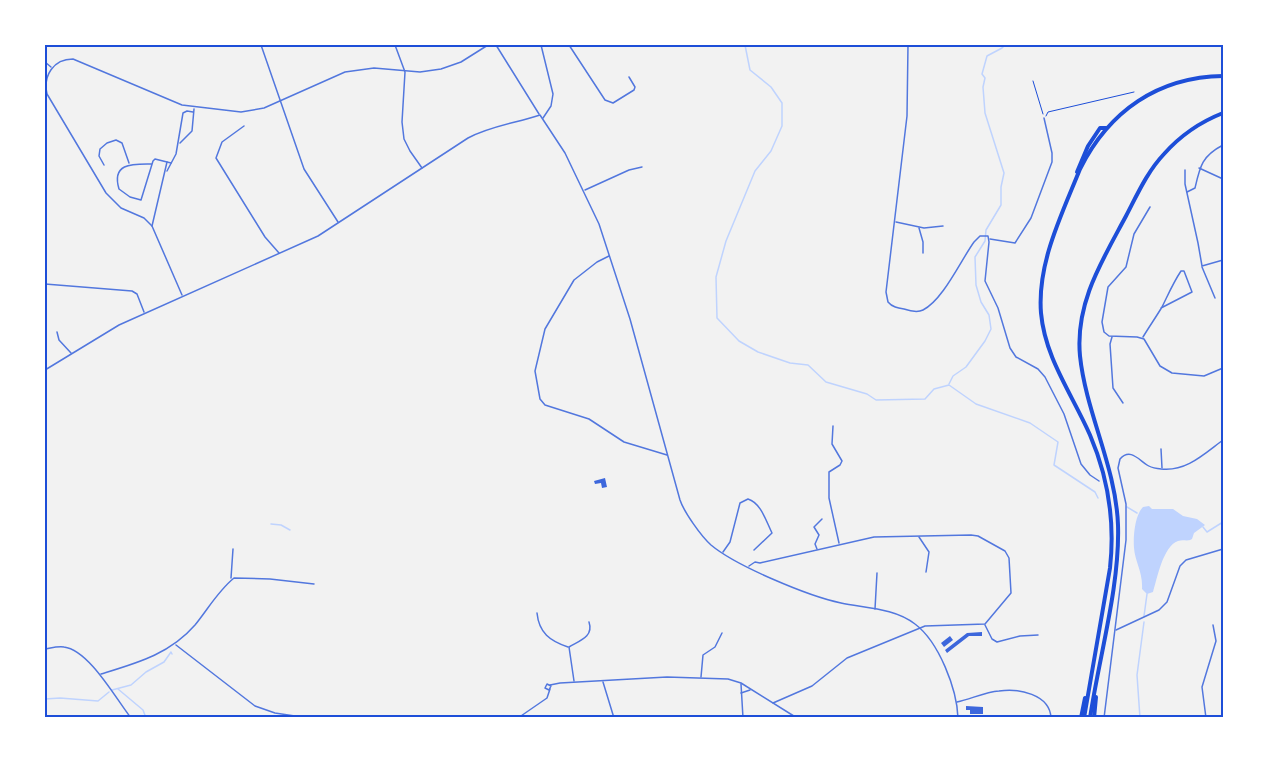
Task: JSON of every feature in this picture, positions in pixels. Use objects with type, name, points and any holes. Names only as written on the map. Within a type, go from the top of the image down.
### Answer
[{"type":"highway","points":[[1083,718],[1107,587],[1112,543],[1107,489],[1094,447],[1055,364],[1043,325],[1042,285],[1046,263],[1071,192],[1088,154],[1107,129],[1132,105],[1164,87],[1198,78],[1223,76]]},
{"type":"highway","points":[[1092,718],[1116,567],[1118,534],[1113,486],[1080,354],[1081,314],[1092,278],[1159,159],[1193,128],[1223,113]]},
{"type":"street","points":[[261,45],[304,169],[339,222]]},
{"type":"street","points":[[395,45],[405,72],[403,133],[410,151],[422,168]]},
{"type":"street","points":[[182,296],[152,226],[144,218],[121,208],[106,193],[47,94],[46,81],[52,67],[63,60],[73,59],[182,105],[241,112],[258,110],[337,75],[356,70],[374,68],[405,72],[430,71],[452,66],[488,45]]},
{"type":"street","points":[[496,45],[565,153],[599,224],[630,319],[682,507],[710,544],[748,566],[760,569],[816,596],[903,617],[921,629],[943,661],[957,703],[958,718]]},
{"type":"street","points":[[541,45],[553,94],[551,106],[542,118]]},
{"type":"street","points":[[569,45],[602,98],[613,103],[634,90],[635,87],[629,77]]},
{"type":"street","points":[[908,45],[908,110],[886,298],[891,305],[910,311],[923,310],[933,301],[974,242],[982,235],[986,235],[989,239],[1015,243],[1031,218],[1053,158],[1044,118]]},
{"type":"street","points":[[45,62],[52,67]]},
{"type":"street","points":[[179,144],[192,131],[194,107]]},
{"type":"street","points":[[166,171],[174,161],[179,144],[183,113],[193,112]]},
{"type":"street","points":[[45,370],[144,312],[311,239],[476,134],[540,115]]},
{"type":"street","points":[[244,126],[225,139],[218,149],[216,158],[265,237],[279,254]]},
{"type":"street","points":[[104,165],[99,156],[100,149],[116,140],[122,143],[129,163]]},
{"type":"street","points":[[1186,192],[1195,188],[1199,168],[1209,154],[1223,145]]},
{"type":"street","points":[[152,164],[129,163],[120,172],[117,180],[118,187],[130,197],[140,200],[143,198],[155,159],[171,163]]},
{"type":"street","points":[[152,226],[167,162]]},
{"type":"street","points":[[584,191],[629,170],[642,167]]},
{"type":"street","points":[[1199,168],[1223,179]]},
{"type":"street","points":[[1185,170],[1186,192],[1202,266],[1215,298]]},
{"type":"street","points":[[1150,207],[1134,234],[1126,267],[1112,280],[1107,290],[1102,325],[1106,333],[1112,336],[1142,339],[1148,343],[1160,366],[1172,374],[1204,376],[1223,368]]},
{"type":"street","points":[[895,222],[930,229],[943,226]]},
{"type":"street","points":[[919,227],[923,253]]},
{"type":"street","points":[[989,239],[985,281],[998,308],[1010,348],[1017,359],[1038,369],[1045,377],[1064,414],[1082,464],[1090,475],[1099,481]]},
{"type":"street","points":[[610,255],[576,279],[545,328],[535,371],[540,399],[545,405],[589,419],[624,442],[668,455]]},
{"type":"street","points":[[1202,266],[1223,260]]},
{"type":"street","points":[[1142,339],[1176,279],[1184,271],[1192,292],[1161,308]]},
{"type":"street","points":[[45,284],[132,291],[137,294],[144,312]]},
{"type":"street","points":[[57,332],[61,344],[71,354]]},
{"type":"street","points":[[1112,336],[1110,344],[1113,388],[1123,403]]},
{"type":"street","points":[[833,426],[832,444],[842,461],[829,472],[828,490],[839,544]]},
{"type":"street","points":[[1104,718],[1126,540],[1126,504],[1118,464],[1125,454],[1135,455],[1148,466],[1162,469],[1183,467],[1223,440]]},
{"type":"street","points":[[1161,449],[1162,469]]},
{"type":"street","points":[[1116,481],[1122,481]]},
{"type":"street","points":[[723,553],[736,526],[740,504],[749,498],[762,512],[772,533],[754,550]]},
{"type":"street","points":[[817,550],[815,544],[819,534],[814,527],[822,519]]},
{"type":"street","points":[[748,566],[755,562],[760,563],[874,537],[974,535],[1005,551],[1009,558],[1011,593],[985,624]]},
{"type":"street","points":[[919,537],[929,552],[926,572]]},
{"type":"street","points":[[231,579],[233,549]]},
{"type":"street","points":[[1115,630],[1159,610],[1167,602],[1180,566],[1186,560],[1223,549]]},
{"type":"street","points":[[760,563],[760,569]]},
{"type":"street","points":[[874,610],[877,573]]},
{"type":"street","points":[[101,674],[139,662],[175,644],[194,626],[235,577],[314,584]]},
{"type":"street","points":[[537,614],[544,635],[569,647]]},
{"type":"street","points":[[569,647],[588,635],[591,629],[589,622]]},
{"type":"street","points":[[774,703],[812,686],[847,658],[929,624],[985,624]]},
{"type":"street","points":[[985,624],[992,639],[996,642],[1020,636],[1038,635]]},
{"type":"street","points":[[1206,718],[1202,687],[1216,641],[1213,625]]},
{"type":"street","points":[[701,678],[703,655],[716,647],[722,633]]},
{"type":"street","points":[[175,644],[255,705],[275,713],[308,718]]},
{"type":"street","points":[[569,647],[574,682]]},
{"type":"street","points":[[45,649],[66,648],[101,674],[114,697],[131,718]]},
{"type":"street","points":[[550,689],[547,690],[545,687],[547,684],[550,686],[602,680],[673,677],[728,679],[741,683],[797,718]]},
{"type":"street","points":[[602,680],[614,718]]},
{"type":"street","points":[[741,683],[743,718]]},
{"type":"street","points":[[518,718],[547,698],[550,686]]},
{"type":"street","points":[[741,693],[751,690]]},
{"type":"street","points":[[957,703],[998,691],[1021,693],[1042,699],[1050,708],[1051,718]]},
{"type":"path","points":[[1033,81],[1044,118]]},
{"type":"path","points":[[1044,118],[1048,112],[1134,92]]},
{"type":"water","points":[[1149,506],[1152,509],[1173,509],[1205,525],[1194,533],[1192,539],[1178,541],[1168,549],[1153,592],[1147,594],[1142,589],[1134,538],[1138,515],[1143,507]]},
{"type":"building","points":[[605,478],[607,487],[602,488],[601,483],[595,484],[594,481]]},
{"type":"building","points":[[982,632],[982,636],[969,636],[947,653],[945,650],[967,633]]},
{"type":"building","points":[[950,636],[953,640],[944,647],[941,643]]},
{"type":"building","points":[[966,706],[983,707],[983,714],[970,714]]},
{"type":"waterway","points":[[745,45],[750,70],[771,87],[782,103],[782,126],[771,151],[755,171],[726,241],[716,277],[717,318],[739,341],[758,352],[790,363],[808,365],[826,382],[867,394],[876,400],[925,399],[934,389],[949,385],[976,404],[1030,423],[1058,442],[1054,465],[1095,492],[1098,498]]},
{"type":"waterway","points":[[949,384],[953,376],[966,367],[991,329],[989,315],[981,302],[976,285],[975,257],[985,241],[986,230],[1001,205],[1004,173],[985,113],[983,87],[985,78],[982,74],[987,56],[1005,45]]},
{"type":"waterway","points":[[1127,507],[1137,513]]},
{"type":"waterway","points":[[1203,527],[1207,532],[1223,522]]},
{"type":"waterway","points":[[271,524],[281,525],[290,530]]},
{"type":"waterway","points":[[1144,616],[1147,594]]},
{"type":"waterway","points":[[1140,718],[1137,675],[1144,622]]},
{"type":"waterway","points":[[112,690],[131,685],[146,672],[164,662],[171,652],[172,654]]},
{"type":"waterway","points":[[118,689],[143,710],[146,718]]},
{"type":"waterway","points":[[45,699],[98,701],[109,692]]}]
